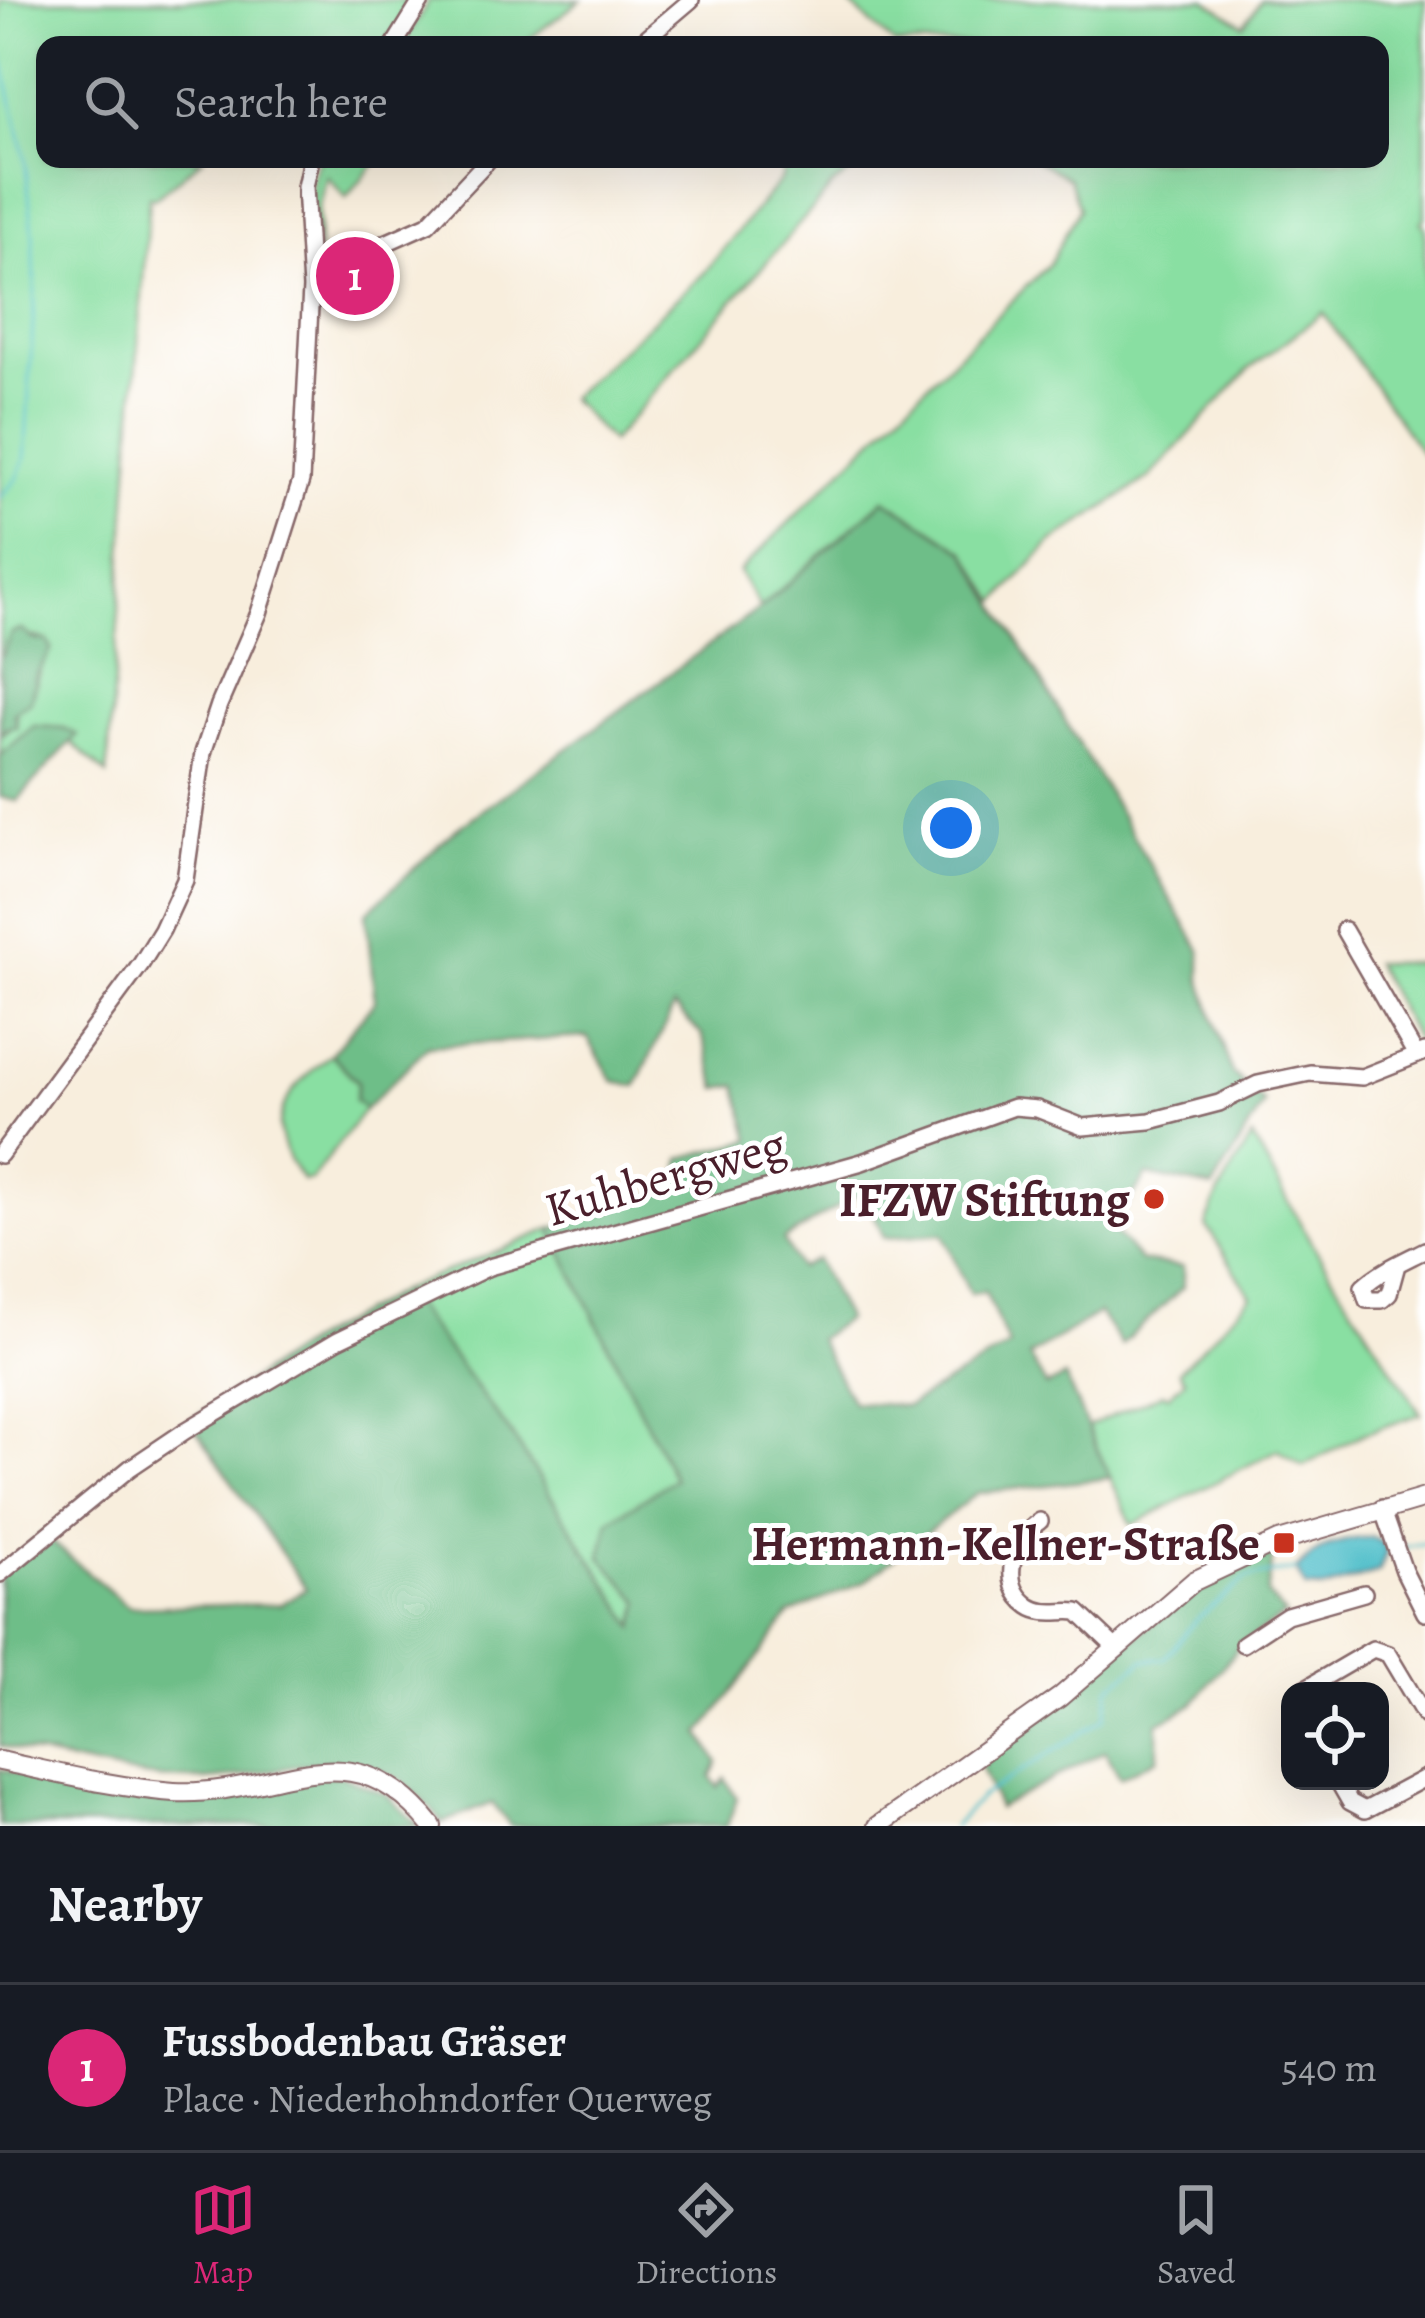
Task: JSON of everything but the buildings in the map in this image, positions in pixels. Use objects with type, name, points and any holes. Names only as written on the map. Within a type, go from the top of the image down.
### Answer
[{"type":"main road","points":[[878,1826],[1060,1697],[1194,1581],[1223,1564],[1382,1508],[1425,1498]]},
{"type":"main road","points":[[0,1761],[178,1792],[233,1788],[344,1768],[396,1790],[431,1826]]},
{"type":"street","points":[[400,36],[422,0]]},
{"type":"street","points":[[649,36],[691,0]]},
{"type":"street","points":[[0,1155],[141,964],[185,880],[203,753],[259,613],[301,481],[311,287],[304,224],[309,168]]},
{"type":"street","points":[[311,287],[341,263],[428,224],[481,168]]},
{"type":"street","name":"Kuhbergweg","points":[[0,1574],[130,1468],[184,1431],[338,1340],[489,1267],[862,1162],[1014,1107],[1037,1109],[1083,1127],[1150,1121],[1219,1103],[1258,1084],[1310,1073],[1362,1077],[1421,1053],[1344,930]]},
{"type":"street","points":[[1397,1265],[1425,1250]]},
{"type":"street","points":[[1382,1508],[1425,1612]]},
{"type":"street","points":[[1040,1522],[1026,1531],[1012,1562],[1011,1575],[1022,1598],[1030,1608],[1045,1612],[1078,1612],[1117,1649]]},
{"type":"street","points":[[1243,1644],[1287,1615],[1364,1593]]},
{"type":"street","points":[[1314,1682],[1372,1649],[1388,1654],[1424,1712]]},
{"type":"street","points":[[1343,1790],[1350,1802],[1366,1810],[1425,1778]]},
{"type":"green space","points":[[0,0],[414,0],[392,36],[36,36],[36,168],[191,168],[155,198],[149,197],[107,775],[71,742],[76,736],[34,726],[0,756],[0,736],[16,722],[16,708],[30,701],[43,663],[40,638],[11,633],[0,660]]},
{"type":"green space","points":[[429,0],[581,0],[533,36],[408,36]]},
{"type":"green space","points":[[845,0],[1206,0],[1244,25],[1261,0],[1425,0],[1425,218],[1421,222],[1425,227],[1425,458],[1323,313],[1250,368],[1149,478],[1052,542],[997,602],[965,551],[885,499],[760,608],[739,572],[1049,264],[1079,209],[1069,179],[1050,168],[1389,168],[1389,36],[885,36]]},
{"type":"green space","points":[[371,168],[346,198],[327,176],[318,208],[319,254],[312,218],[314,170]]},
{"type":"green space","points":[[784,168],[857,168],[833,185],[611,442],[569,398],[704,273],[782,178]]},
{"type":"green space","points":[[885,499],[965,551],[1201,951],[1201,979],[1232,1073],[1264,1103],[1213,1188],[1147,1175],[1111,1229],[1141,1261],[1183,1267],[1183,1287],[1121,1345],[1099,1313],[1029,1356],[1046,1386],[1065,1377],[1110,1478],[977,1493],[865,1581],[790,1614],[701,1734],[718,1762],[711,1777],[718,1787],[725,1778],[737,1798],[727,1826],[510,1826],[492,1803],[442,1823],[413,1791],[384,1771],[355,1763],[325,1762],[227,1778],[168,1779],[0,1746],[0,1571],[43,1534],[128,1607],[281,1604],[306,1589],[190,1421],[306,1343],[402,1290],[511,1434],[635,1627],[641,1602],[601,1557],[609,1521],[674,1479],[551,1229],[655,1195],[678,1180],[682,1158],[751,1140],[737,1085],[718,1088],[702,1035],[674,1007],[636,1086],[613,1081],[587,1037],[428,1046],[365,1109],[355,1100],[358,1082],[331,1054],[375,1001],[366,913],[454,831],[760,608]],"holes":[[[864,1191],[884,1238],[943,1234],[970,1294],[985,1292],[1009,1346],[907,1406],[852,1402],[818,1339],[846,1319],[816,1259],[799,1268],[783,1240]]]},
{"type":"green space","points":[[22,630],[33,639],[47,641],[52,649],[36,676],[31,701],[14,713],[17,727],[6,727],[0,736],[0,660],[11,633]]},
{"type":"green space","points":[[34,726],[63,728],[77,735],[17,801],[0,797],[0,756]]},
{"type":"green space","points":[[1374,963],[1425,963],[1425,1044],[1420,1047]]},
{"type":"green space","points":[[331,1054],[358,1083],[355,1100],[365,1109],[311,1180],[303,1181],[282,1142],[282,1110],[300,1082]]},
{"type":"green space","points":[[1252,1137],[1311,1242],[1421,1414],[1363,1434],[1303,1466],[1278,1450],[1132,1525],[1087,1427],[1163,1393],[1169,1395],[1185,1380],[1179,1371],[1251,1296],[1206,1225]]},
{"type":"green space","points":[[551,1229],[674,1479],[601,1557],[641,1602],[635,1629],[511,1434],[402,1290]]},
{"type":"green space","points":[[1274,1553],[1267,1594],[1285,1615],[1240,1645],[1192,1705],[1158,1723],[1158,1758],[1120,1777],[1105,1751],[998,1808],[980,1766],[1197,1586]]},
{"type":"green space","points":[[0,1769],[92,1790],[178,1796],[338,1774],[387,1795],[419,1826],[0,1826]]},
{"type":"water","points":[[1371,1537],[1387,1551],[1379,1572],[1324,1589],[1306,1588],[1296,1570],[1312,1555],[1339,1542]]},
{"type":"waterway","points":[[0,48],[25,158],[35,287],[25,459],[17,479],[0,497]]},
{"type":"waterway","points":[[1400,1548],[1425,1543]]},
{"type":"waterway","points":[[953,1826],[981,1797],[1105,1718],[1110,1687],[1144,1660],[1164,1659],[1197,1619],[1247,1578],[1296,1570]]},
{"type":"place","name":"Fussbodenbau Gräser","points":[[355,276]]},
{"type":"place","name":"IFZW Stiftung","points":[[1154,1199]]},
{"type":"place","name":"Hermann-Kellner-Straße","points":[[1284,1543]]}]
